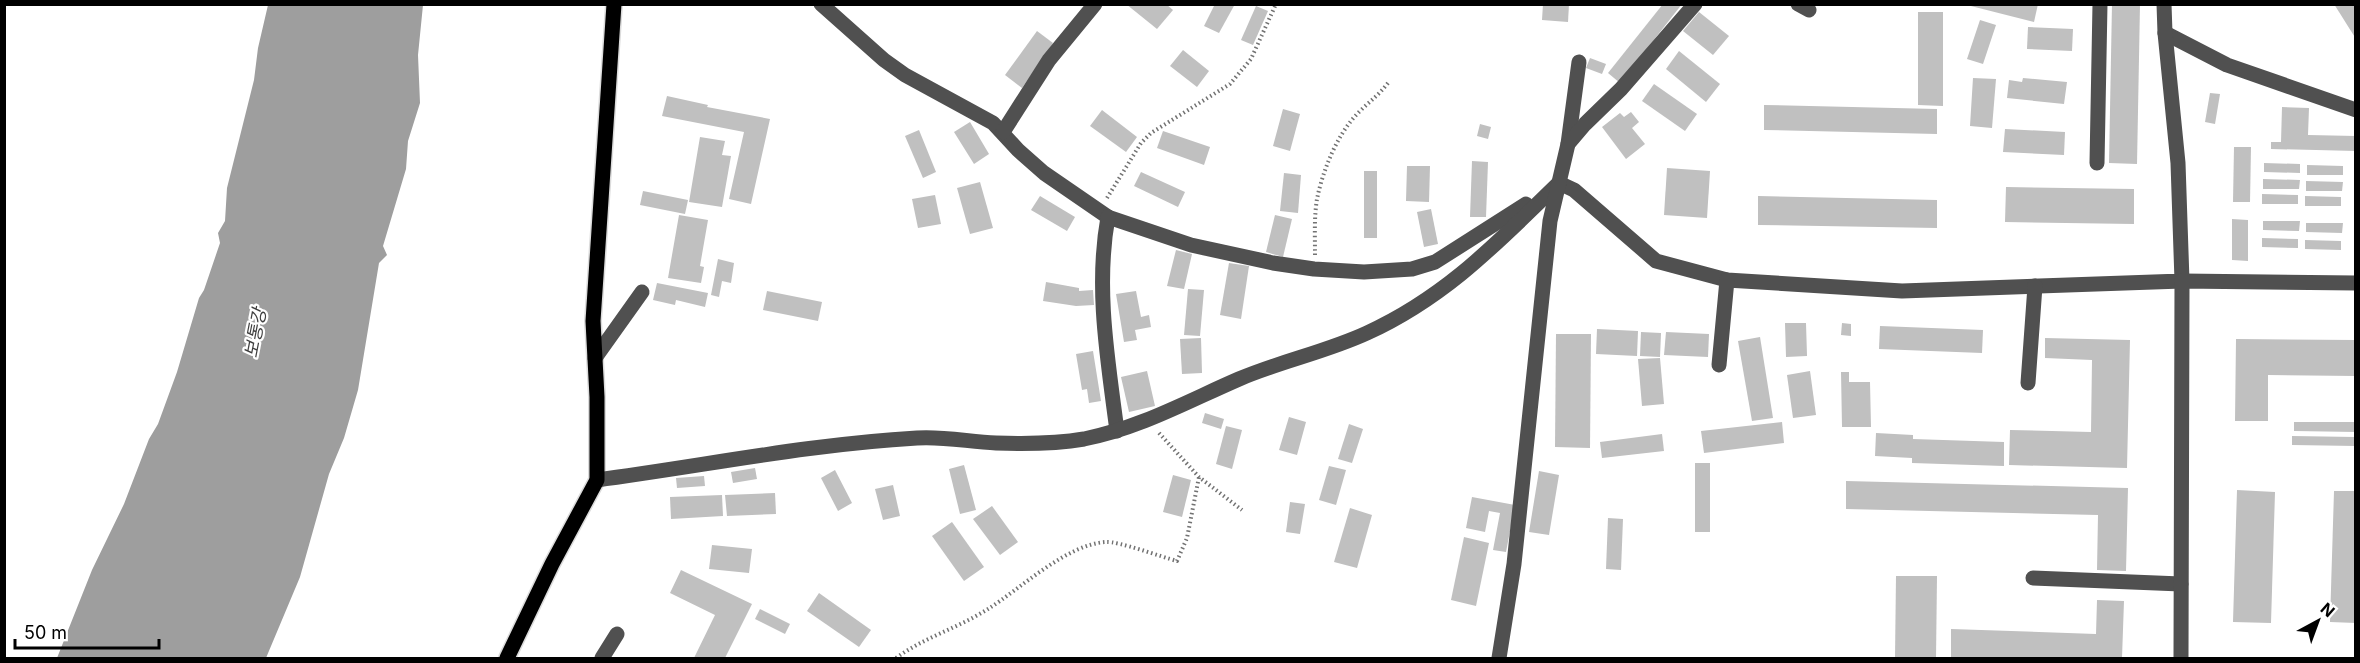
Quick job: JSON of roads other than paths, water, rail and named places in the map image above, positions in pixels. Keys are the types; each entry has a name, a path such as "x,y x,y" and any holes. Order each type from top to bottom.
{"main road":[{"path":"507,658 552,564 597,480 593,321 614,4"}],"street":[{"path":"821,4 884,60 905,75 974,111 1003,132 1018,150 1044,173 1104,214 1191,245 1273,263 1342,272 1412,269 1435,261 1559,183"},
{"path":"1003,132 1049,60 1095,4"},
{"path":"1568,144 1621,89 1695,4"},
{"path":"2097,163 2100,4"},
{"path":"2164,4 2164,33 2178,163 2182,281 2181,658"},
{"path":"2164,33 2227,65 2355,110"},
{"path":"1498,658 1514,564 1550,220 1568,144 1579,62"},
{"path":"1559,183 1574,190 1656,261 1727,280 1902,291 2182,281 2355,283"},
{"path":"597,480 760,455 896,440 921,438 996,443 1060,443 1117,431 1149,421 1242,377 1366,333 1425,302 1449,285 1489,250 1559,183"},
{"path":"1104,214 1104,331 1117,431"},
{"path":"1719,365 1727,280"},
{"path":"2028,383 2035,286"},
{"path":"595,358 642,292"},
{"path":"2033,578 2181,584"},
{"path":"602,658 617,634"}],"water":[{"name":"보통강","path":"268,5 423,5 418,55 420,103 408,141 406,169 383,246 387,255 379,263 358,390 344,438 329,474 300,577 266,658 57,658 92,570 124,504 149,439 158,424 177,372 199,298 204,290 220,243 218,233 225,221 227,188 254,80 258,48"}]}
